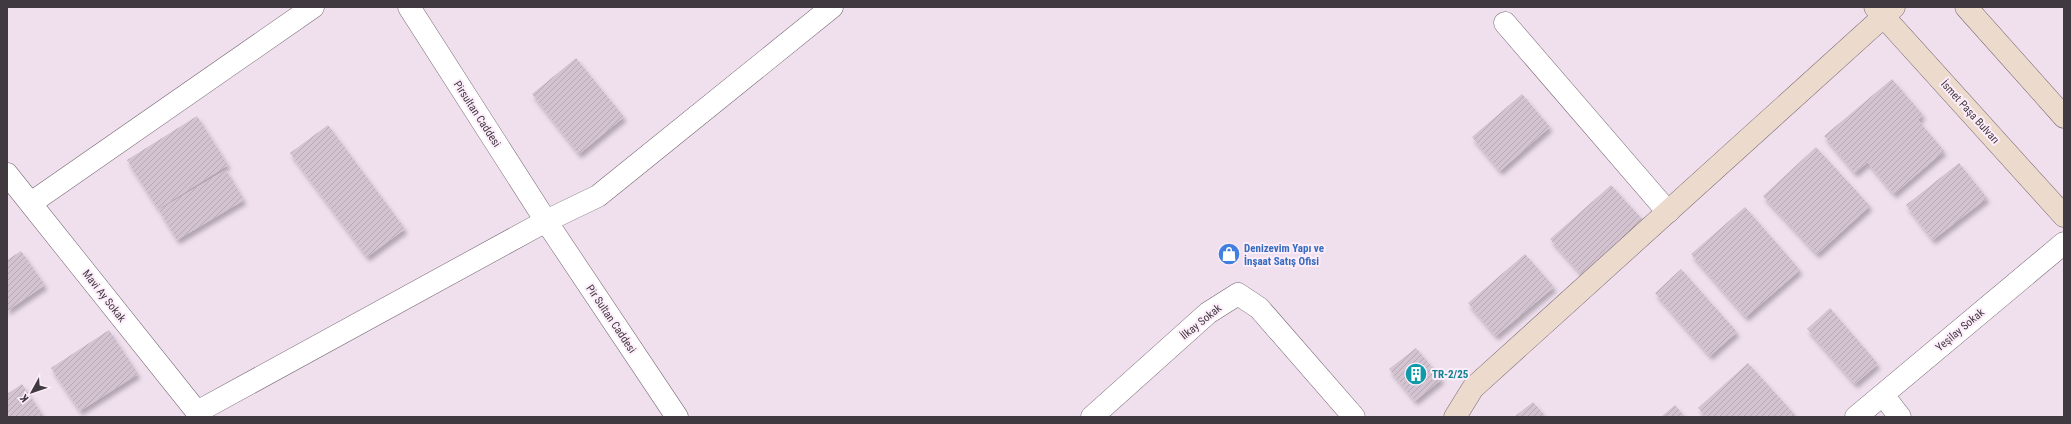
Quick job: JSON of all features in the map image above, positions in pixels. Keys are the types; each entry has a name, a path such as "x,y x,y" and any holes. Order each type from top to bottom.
{"street":[{"path":"31,204 313,7"},
{"name":"Pirsultan Caddesi","path":"409,7 546,221"},
{"path":"199,414 546,221 598,196 832,7"},
{"path":"1966,7 2064,116"},
{"path":"1455,417 1473,388 1668,212 1885,10"},
{"name":"İsmet Paşa Bulvarı","path":"1885,10 2064,216"},
{"path":"1505,23 1668,212"},
{"name":"Mavi Ay Sokak","path":"7,174 199,414"},
{"name":"Pir Sultan Caddesi","path":"546,221 677,417"},
{"name":"Yeşilay Sokak","path":"1856,417 2064,243"},
{"name":"İlkay Sokak","path":"1092,417 1208,313 1238,294 1259,308 1354,417"},
{"path":"1883,395 1900,417"}],"building":[{"path":"576,58 624,117 579,154 532,94"},
{"path":"1892,79 1923,115 1918,120 1944,151 1894,194 1868,163 1911,125 1855,173 1824,136"},
{"path":"1522,94 1550,127 1500,171 1472,137"},
{"path":"197,116 228,165 158,209 127,160"},
{"path":"328,125 405,229 367,257 290,153"},
{"path":"1816,147 1870,206 1817,254 1763,196"},
{"path":"1959,163 1987,198 1933,240 1906,205"},
{"path":"226,170 244,200 177,240 159,210"},
{"path":"1611,185 1643,220 1582,275 1550,239"},
{"path":"1745,207 1800,270 1746,317 1691,254"},
{"path":"21,251 45,285 7,311 7,260"},
{"path":"1525,254 1554,287 1496,336 1468,303"},
{"path":"1681,269 1737,332 1710,356 1655,293"},
{"path":"1830,308 1878,364 1855,384 1807,329"},
{"path":"109,330 138,374 80,411 51,368"},
{"name":"TR-2/25","path":"1416,348 1442,379 1415,401 1389,369"},
{"path":"1748,363 1797,417 1706,417 1698,408"},
{"path":"22,384 44,417 7,417 7,394"},
{"path":"1533,402 1546,417 1514,417"},
{"path":"1675,405 1685,417 1661,417"}],"place":[{"name":"Denizevim Yapı ve İnşaat Satış Ofisi","path":"1229,254"},
{"name":"TR-2/25","path":"1416,374"}]}
